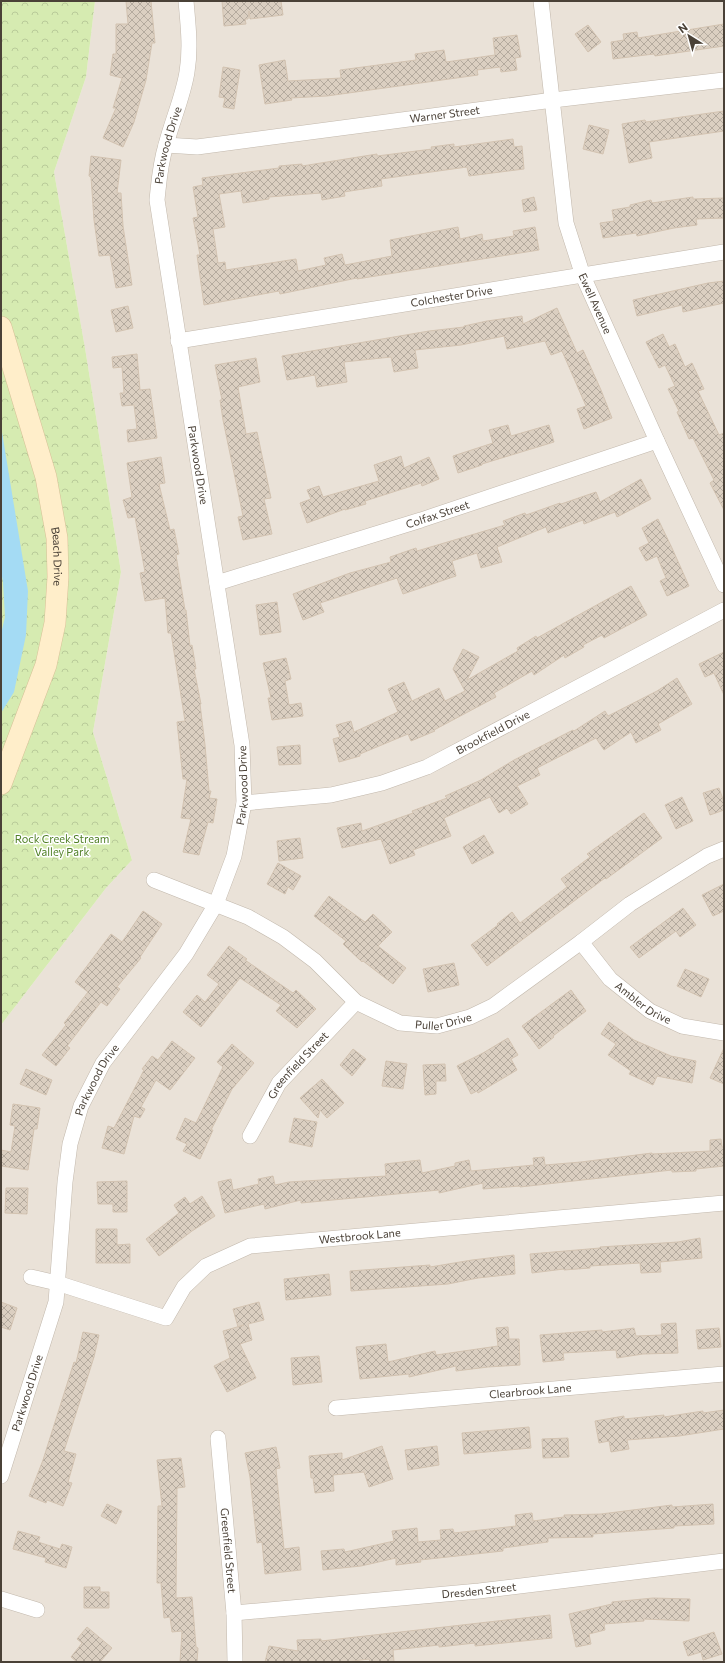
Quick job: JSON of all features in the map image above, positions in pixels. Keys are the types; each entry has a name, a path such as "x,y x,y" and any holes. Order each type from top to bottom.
{"street":[{"name":"Parkwood Drive","path":"1,1476 56,1302 65,1182 70,1144 81,1106 103,1063 186,954 216,904 234,856 244,803 242,745 157,200 160,169 188,71 190,46 186,1"},
{"name":"Ewell Avenue","path":"541,1 566,223 583,276 724,585"},
{"name":"Warner Street","path":"166,145 197,147 553,100 724,80"},
{"name":"Colchester Drive","path":"178,341 724,252"},
{"name":"Beach Drive","path":"1,327 46,477 57,538 58,577 55,623 46,665 1,784"},
{"name":"Colfax Street","path":"217,583 421,520 657,441"},
{"name":"Brookfield Drive","path":"244,803 331,795 382,783 427,767 724,610"},
{"name":"Puller Drive","path":"154,880 248,917 283,937 315,961 356,1002 400,1023 437,1026 470,1017 492,1006 581,942 636,900 706,856 724,849"},
{"name":"Ambler Drive","path":"581,942 610,979 650,1011 682,1026 724,1033"},
{"name":"Greenfield Street","path":"250,1136 279,1083 356,1002"},
{"name":"Westbrook Lane","path":"31,1277 57,1283 166,1318 184,1287 206,1266 250,1246 724,1203"},
{"name":"Clearbrook Lane","path":"336,1408 724,1374"},
{"name":"Greenfield Street","path":"218,1438 234,1613 235,1662"},
{"name":"Dresden Street","path":"234,1613 480,1591 724,1561"},
{"path":"1,1599 37,1610"}],"shaded area":[{"path":"95,1 724,1 724,1662 1,1662 1,1025 106,888 132,860 93,732 121,572 85,348 54,172 86,77"}],"green space":[{"name":"Rock Creek Stream Valley Park","path":"1,1 95,1 86,77 54,172 85,348 121,572 93,732 132,860 106,888 1,1025"}],"water":[{"path":"1,426 28,591 26,635 14,692 1,713 1,634 5,617 1,571"}],"building":[{"path":"126,1 151,1 155,43 152,43 146,80 134,122 123,147 103,138 116,108 113,108 122,78 110,75 113,54 116,54 116,24 128,24"},
{"path":"222,1 281,1 283,15 250,19 249,11 248,19 245,19 246,24 224,26"},
{"path":"724,24 724,46 655,56 654,54 613,59 611,42 624,40 623,34 637,32 638,38"},
{"path":"588,25 601,42 588,52 575,34"},
{"path":"517,35 521,57 515,58 517,70 501,72 500,67 477,70 478,75 327,96 291,98 292,100 265,104 259,65 285,60 288,81 341,78 340,70 416,60 415,54 444,50 446,62 495,55 493,38"},
{"path":"223,67 240,70 234,109 223,107 225,98 219,97"},
{"path":"724,111 724,131 649,142 652,158 629,163 622,124"},
{"path":"589,125 609,130 603,154 583,149"},
{"path":"513,139 514,147 522,146 524,169 469,176 467,167 381,179 382,186 344,192 345,196 322,200 321,193 269,197 269,199 243,203 241,191 219,194 225,227 213,229 218,263 225,262 226,270 296,259 298,271 326,265 324,258 342,254 345,265 392,256 390,240 458,227 460,239 482,234 483,241 514,236 513,231 535,227 539,250 357,278 280,294 279,291 204,305 197,255 200,255 193,218 198,217 193,187 203,185 202,178 279,168 279,166 302,164 302,166 377,154 377,156 432,149 431,147 454,144 454,147"},
{"path":"91,156 121,160 117,193 121,193 123,226 132,285 116,288 110,255 99,256 94,220 91,177 89,176"},
{"path":"534,197 537,210 524,212 522,200"},
{"path":"693,197 693,199 724,198 724,218 696,219 697,225 637,236 636,233 603,238 600,223 614,221 612,210 630,207 630,205 651,200 652,203"},
{"path":"724,281 724,303 683,312 682,305 637,316 633,300 708,283"},
{"path":"128,306 133,328 116,332 111,310"},
{"path":"557,308 577,353 583,350 612,418 584,429 577,409 586,406 562,351 551,355 545,341 507,349 504,336 461,345 415,350 418,368 394,372 391,357 344,362 347,382 317,387 315,375 287,380 282,356 429,331 464,327 487,321 522,316 523,324"},
{"path":"663,334 669,347 675,344 685,367 692,363 704,389 698,391 719,435 724,433 724,510 710,483 714,480 693,438 689,439 677,412 679,411 668,389 675,386 665,365 659,368 646,342"},
{"path":"137,354 140,390 150,389 157,438 128,442 127,430 137,429 134,405 122,406 120,393 124,393 122,367 113,368 112,357"},
{"path":"256,358 260,382 238,387 246,434 257,432 271,498 264,499 272,534 243,540 238,517 243,516 223,420 220,400 222,400 215,365"},
{"path":"508,425 511,436 549,425 554,442 458,473 453,456 493,443 489,430"},
{"path":"401,456 404,468 429,457 439,479 422,486 421,483 365,501 366,504 345,509 307,523 300,503 311,499 307,490 319,486 323,497 379,481 374,465"},
{"path":"161,457 165,483 159,484 170,530 174,529 179,554 176,555 186,610 190,646 192,645 196,669 194,669 201,704 209,791 211,791 209,798 217,799 213,823 208,822 199,855 183,852 191,819 181,818 187,779 183,779 177,722 185,721 171,633 168,633 165,598 145,601 140,573 145,572 135,517 128,518 123,500 132,497 127,463"},
{"path":"641,479 651,499 617,517 615,512 584,524 583,520 548,533 546,527 497,547 502,562 481,568 477,553 452,561 456,576 403,594 397,578 320,603 324,612 303,620 293,594 350,573 391,562 390,557 416,548 417,551 505,525 503,521 525,513 526,515 596,492 600,502"},
{"path":"658,519 689,586 667,596 660,581 666,578 657,556 646,561 639,548 649,543 642,528"},
{"path":"631,586 647,615 604,638 602,635 583,645 584,647 565,658 564,655 534,675 532,671 494,693 496,697 434,730 435,731 411,741 408,734 360,754 360,756 339,762 333,739 340,737 336,725 351,721 354,732 398,712 388,689 404,682 412,701 439,688 445,701 465,691 453,669 463,649 479,657 467,680 518,651 517,648 536,636 537,638"},
{"path":"277,602 281,632 260,635 256,605"},
{"path":"724,652 724,695 714,673 705,677 699,664"},
{"path":"286,658 291,679 285,681 289,705 301,703 303,716 272,720 268,698 271,698 263,663"},
{"path":"677,678 692,704 658,724 661,730 636,743 631,732 604,750 596,738 537,768 540,775 517,786 528,804 511,814 507,808 499,813 490,797 444,818 451,836 413,850 415,855 390,864 381,839 342,848 337,828 361,823 362,831 413,813 412,811 447,798 445,796 481,780 514,760 573,730 574,731 605,711 608,716 657,691"},
{"path":"300,745 301,764 279,765 277,747"},
{"path":"719,788 724,802 724,810 710,815 703,793"},
{"path":"682,797 693,821 676,829 665,805"},
{"path":"644,813 662,838 606,879 605,878 487,966 471,945 498,925 497,924 512,912 520,923 567,887 561,879 590,857 587,854"},
{"path":"484,835 494,853 472,864 463,847"},
{"path":"300,838 303,858 279,861 277,841"},
{"path":"278,863 301,876 293,890 288,887 285,894 267,884"},
{"path":"724,884 724,911 713,916 702,895"},
{"path":"329,896 365,922 373,914 392,932 378,946 406,968 393,984 363,961 362,962 343,944 346,941 314,916"},
{"path":"683,908 696,925 680,937 676,931 639,958 630,947"},
{"path":"143,911 162,924 140,957 141,958 117,987 120,989 107,1006 101,1002 67,1046 70,1048 56,1066 42,1055 66,1025 64,1023 88,992 75,982 111,934 122,942"},
{"path":"229,946 247,959 245,960 293,993 296,990 316,1009 297,1028 276,1011 281,1005 240,978 201,1027 183,1012 197,995 205,1002 219,984 207,975"},
{"path":"454,963 459,985 428,992 423,969"},
{"path":"685,969 709,979 701,997 677,986"},
{"path":"571,990 586,1011 553,1036 554,1037 539,1049 522,1026"},
{"path":"609,1022 634,1040 671,1056 696,1061 692,1083 657,1076 653,1085 629,1074 631,1071 608,1055 616,1044 601,1034"},
{"path":"508,1038 518,1055 511,1059 517,1070 478,1093 477,1091 471,1094 457,1066"},
{"path":"172,1041 195,1058 170,1090 156,1080 141,1107 145,1109 140,1118 134,1116 124,1154 102,1148 108,1126 114,1128 144,1070 142,1069 152,1056 158,1060"},
{"path":"232,1044 254,1063 232,1089 211,1130 213,1130 200,1159 183,1151 187,1144 176,1139 185,1118 196,1123 223,1067 217,1062"},
{"path":"724,1048 724,1084 710,1078"},
{"path":"353,1049 366,1059 352,1076 340,1065"},
{"path":"386,1061 407,1064 403,1089 382,1086"},
{"path":"445,1064 446,1081 436,1081 436,1094 425,1095 423,1065"},
{"path":"26,1069 52,1080 46,1095 20,1084"},
{"path":"322,1079 344,1103 327,1118 320,1110 318,1118 300,1098"},
{"path":"13,1104 40,1108 37,1129 34,1129 28,1170 1,1166 1,1150 11,1152 15,1126 10,1125"},
{"path":"294,1118 317,1122 312,1147 289,1142"},
{"path":"721,1139 722,1147 724,1147 724,1166 696,1169 696,1171 672,1172 672,1170 520,1187 483,1189 483,1183 439,1193 439,1190 301,1203 301,1200 265,1209 264,1204 225,1213 218,1182 231,1179 233,1190 259,1184 258,1179 273,1176 275,1185 289,1182 386,1176 385,1164 420,1160 422,1173 455,1166 455,1163 469,1160 471,1171 534,1165 533,1158 544,1157 545,1165 652,1153 710,1151 710,1140"},
{"path":"127,1181 127,1212 113,1212 113,1204 98,1204 97,1182"},
{"path":"6,1188 28,1188 27,1214 5,1213"},
{"path":"202,1196 215,1216 159,1256 146,1239 179,1213 174,1205 185,1197 190,1204"},
{"path":"96,1229 117,1229 117,1245 130,1244 130,1263 96,1263"},
{"path":"700,1238 702,1258 660,1262 661,1272 641,1273 640,1263 590,1266 590,1268 564,1269 532,1273 530,1254 600,1247 678,1242"},
{"path":"514,1255 515,1274 478,1278 448,1284 351,1291 350,1271 430,1265 430,1267"},
{"path":"329,1274 331,1295 286,1300 284,1279"},
{"path":"1,1302 17,1308 10,1330 1,1327"},
{"path":"259,1302 264,1320 248,1324 252,1340 240,1344 256,1378 227,1392 214,1366 230,1358 223,1331 238,1327 233,1309"},
{"path":"676,1323 678,1353 643,1354 617,1358 616,1350 563,1353 564,1360 543,1362 540,1335 602,1330 602,1332 634,1328 636,1336 662,1335 661,1324"},
{"path":"508,1327 509,1339 519,1339 520,1365 456,1371 456,1366 409,1377 409,1374 360,1379 356,1347 386,1344 388,1362 435,1351 436,1355 498,1346 496,1328"},
{"path":"719,1328 721,1347 698,1349 696,1330"},
{"path":"83,1332 99,1335 94,1357 64,1451 76,1454 68,1482 72,1483 63,1506 47,1500 46,1503 29,1496 43,1460 74,1362 76,1363"},
{"path":"319,1356 322,1382 293,1385 291,1358"},
{"path":"724,1410 724,1429 679,1436 627,1440 629,1449 611,1452 609,1441 599,1443 595,1421 624,1416 624,1419 664,1415 664,1417 703,1411 703,1413"},
{"path":"529,1427 531,1448 464,1454 462,1433"},
{"path":"568,1438 569,1457 543,1458 542,1439"},
{"path":"382,1446 393,1479 369,1487 364,1472 333,1475 334,1491 315,1493 313,1478 311,1478 309,1456 342,1453 342,1460"},
{"path":"437,1446 439,1465 408,1470 405,1450"},
{"path":"276,1447 280,1468 276,1469 284,1549 299,1547 301,1570 265,1574 262,1542 257,1543 250,1477 245,1453"},
{"path":"181,1458 185,1487 177,1488 176,1598 192,1597 196,1647 198,1648 197,1662 180,1662 182,1631 172,1632 170,1617 164,1618 161,1583 157,1583 158,1506 162,1506 157,1460"},
{"path":"107,1504 122,1511 116,1524 101,1516"},
{"path":"713,1504 714,1524 674,1526 674,1528 593,1534 593,1537 548,1538 548,1542 503,1548 503,1551 420,1560 421,1562 396,1565 396,1558 361,1566 323,1570 321,1551 344,1549 345,1552 394,1541 392,1531 417,1528 418,1542 441,1540 440,1530 453,1529 454,1533 516,1526 515,1515 532,1513 533,1521 564,1517 564,1515 601,1514 672,1505 672,1507"},
{"path":"18,1531 40,1537 38,1542 60,1549 62,1544 72,1547 66,1568 45,1562 46,1558 13,1549"},
{"path":"84,1587 100,1587 100,1592 109,1592 109,1608 84,1608"},
{"path":"653,1598 690,1599 689,1621 644,1619 644,1621 604,1624 605,1630 589,1634 591,1644 576,1647 569,1614 612,1604 612,1602"},
{"path":"550,1615 552,1638 475,1646 475,1643 393,1650 394,1662 370,1662 369,1659 346,1662 265,1662 269,1646 298,1651 297,1640 321,1639 321,1641"},
{"path":"87,1627 112,1648 100,1662 77,1662 71,1657 82,1643 77,1639"},
{"path":"714,1632 722,1654 703,1660 701,1652 688,1656 683,1642"}]}
